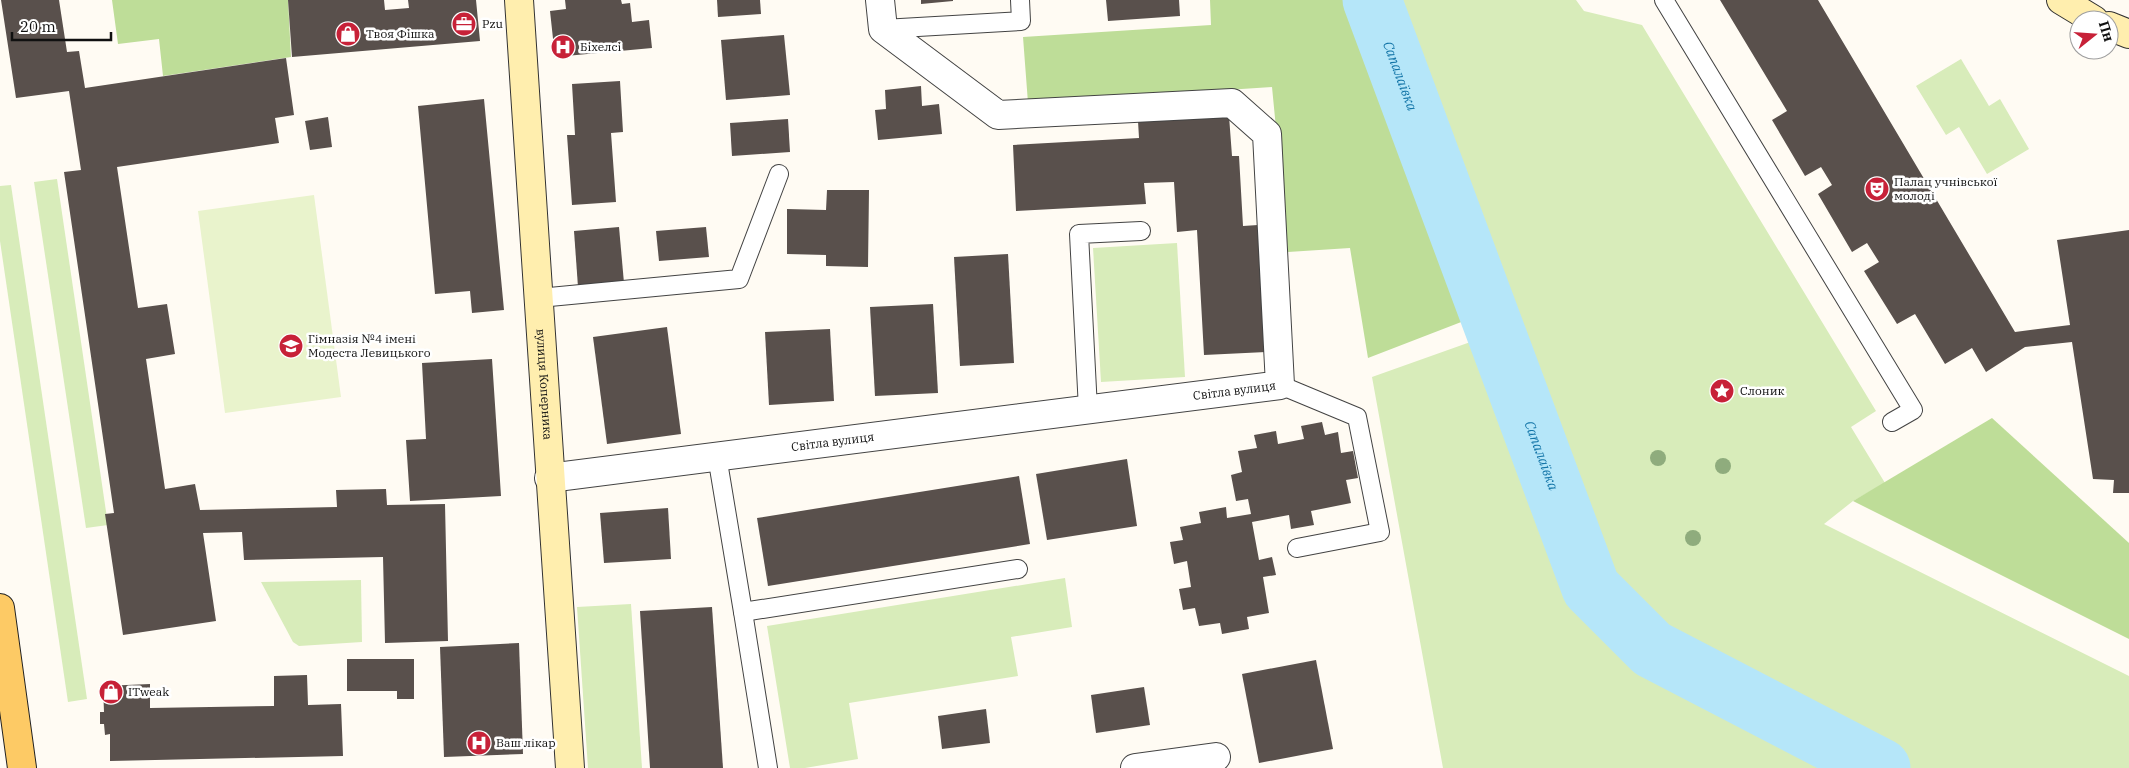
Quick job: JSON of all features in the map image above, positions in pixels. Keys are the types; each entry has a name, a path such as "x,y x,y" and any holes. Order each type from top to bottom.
{"main road":[{"path":"0,608 22,768"}],"street":[{"name":"вулиця Коперника","path":"519,0 549,478 570,768"},
{"path":"880,0 883,30"},
{"path":"2061,0 2078,10"},
{"name":"Світла вулиця","path":"549,478 1280,385 1267,134 1253,121 1232,103 998,115 883,30"},
{"path":"1134,768 1216,757"}],"lane":[{"path":"883,30 1021,21 1020,0"},
{"path":"1664,0 1913,410 1892,422"},
{"path":"539,298 739,279 779,174"},
{"path":"1088,409 1079,234 1141,231"},
{"path":"1280,385 1358,417 1380,532 1298,548"},
{"path":"717,456 768,768"},
{"path":"743,612 1018,569"}],"green space":[{"path":"112,0 288,0 291,57 163,76 159,39 118,44"},
{"path":"1210,0 1345,0 1469,319 1368,358 1350,248 1288,252 1272,87 1028,103 1023,37 1211,25"},
{"path":"1345,0 1576,0 1584,11 1642,25 1876,411 1851,427 1885,483 1853,501 1824,524 2129,676 2129,768 1443,768 1372,377 1476,340"},
{"path":"1961,59 1989,106 2000,99 2029,149 1987,174 1959,127 1946,135 1916,86"},
{"path":"57,179 108,525 86,528 34,182"},
{"path":"11,185 87,699 68,702 0,241 0,186"},
{"path":"314,195 341,397 225,413 198,211"},
{"path":"1177,243 1185,377 1101,382 1093,248"},
{"path":"1992,418 2129,543 2129,639 1853,501"},
{"path":"1065,578 1072,627 1011,637 1018,676 849,703 858,759 805,768 790,768 767,626"},
{"path":"361,580 362,642 299,646 293,642 261,582"},
{"path":"631,604 642,768 588,768 577,607"}],"building":[{"path":"1,0 59,0 67,52 79,51 85,88 286,58 294,115 275,118 279,143 117,167 138,308 167,304 175,354 146,359 165,489 195,484 200,510 337,507 336,490 386,489 387,505 445,504 448,641 385,643 383,557 244,560 242,532 203,533 216,621 123,635 105,514 114,513 64,172 81,170 69,91 16,98"},
{"path":"288,0 384,0 385,10 409,8 408,0 476,0 480,41 292,57"},
{"path":"565,0 621,0 622,4 630,3 632,22 649,20 652,48 555,57 550,11 566,9"},
{"path":"717,0 760,0 761,14 718,17"},
{"path":"921,0 953,0 953,1 921,4"},
{"path":"1106,0 1179,0 1180,16 1108,21"},
{"name":"Палац учнівської молоді","path":"1720,0 1818,0 2015,332 2070,325 2057,240 2129,230 2129,493 2113,493 2114,480 2093,479 2072,342 2025,347 1986,372 1972,348 1945,364 1915,314 1897,324 1864,271 1879,262 1867,243 1852,252 1818,194 1832,185 1821,167 1805,176 1772,120 1787,111"},
{"path":"784,35 790,95 726,100 721,40"},
{"path":"620,81 623,132 611,133 616,202 572,205 567,135 575,135 572,84"},
{"path":"921,86 922,106 939,104 942,134 878,140 875,110 886,109 885,90"},
{"path":"484,99 504,310 472,313 470,291 435,294 418,106"},
{"path":"1229,116 1232,156 1239,156 1243,226 1258,225 1266,352 1204,355 1197,230 1177,232 1174,182 1144,183 1146,204 1016,211 1013,145 1139,138 1138,121"},
{"path":"328,117 332,147 310,150 305,121"},
{"path":"788,119 790,152 732,156 730,123"},
{"path":"827,190 869,190 868,267 826,266 826,255 787,254 787,209 826,210"},
{"path":"619,227 624,283 578,287 574,231"},
{"path":"706,227 709,257 659,261 656,231"},
{"path":"1008,254 1014,363 960,366 954,257"},
{"path":"933,304 938,393 875,396 870,307"},
{"path":"667,327 681,434 607,444 593,337"},
{"path":"830,329 834,401 769,405 765,332"},
{"path":"492,359 501,496 410,501 406,440 426,439 422,363"},
{"path":"1322,422 1325,435 1338,432 1341,453 1353,451 1358,478 1346,480 1351,503 1311,511 1314,525 1291,529 1289,515 1252,522 1259,560 1272,557 1276,575 1263,577 1269,613 1247,617 1249,629 1222,634 1220,623 1199,626 1195,608 1183,610 1179,589 1191,587 1187,561 1174,564 1170,542 1183,540 1180,527 1201,523 1199,512 1226,507 1227,518 1251,514 1248,499 1236,501 1231,475 1242,472 1238,451 1257,448 1254,435 1276,431 1278,444 1304,439 1301,426"},
{"path":"1127,459 1137,526 1047,540 1036,474"},
{"path":"1019,476 1030,544 768,586 757,518"},
{"path":"668,508 671,559 604,563 600,513"},
{"path":"712,607 723,768 650,768 640,611"},
{"path":"519,643 523,754 444,757 440,647"},
{"path":"347,659 414,659 414,699 397,699 397,691 347,691"},
{"path":"1316,660 1333,749 1259,763 1242,674"},
{"path":"307,675 308,705 341,704 343,756 110,761 110,734 105,735 104,724 100,724 100,712 104,712 103,686 150,684 150,708 274,706 274,676"},
{"path":"1144,687 1150,725 1096,733 1091,695"},
{"path":"986,709 990,743 942,749 938,716"}],"waterway":[{"name":"Сапалаївка","path":"1372,0 1591,588 1652,649 1881,768"}],"place":[{"name":"Pzu","path":"464,24"},
{"name":"Твоя Фішка","path":"348,34"},
{"name":"Біхелсі","path":"563,47"},
{"name":"Палац учнівської молоді","path":"1877,189"},
{"name":"Гімназія №4 імені Модеста Левицького","path":"291,346"},
{"name":"Слоник","path":"1722,391"},
{"name":"ITweak","path":"111,692"},
{"name":"Ваш лікар","path":"479,743"}]}
